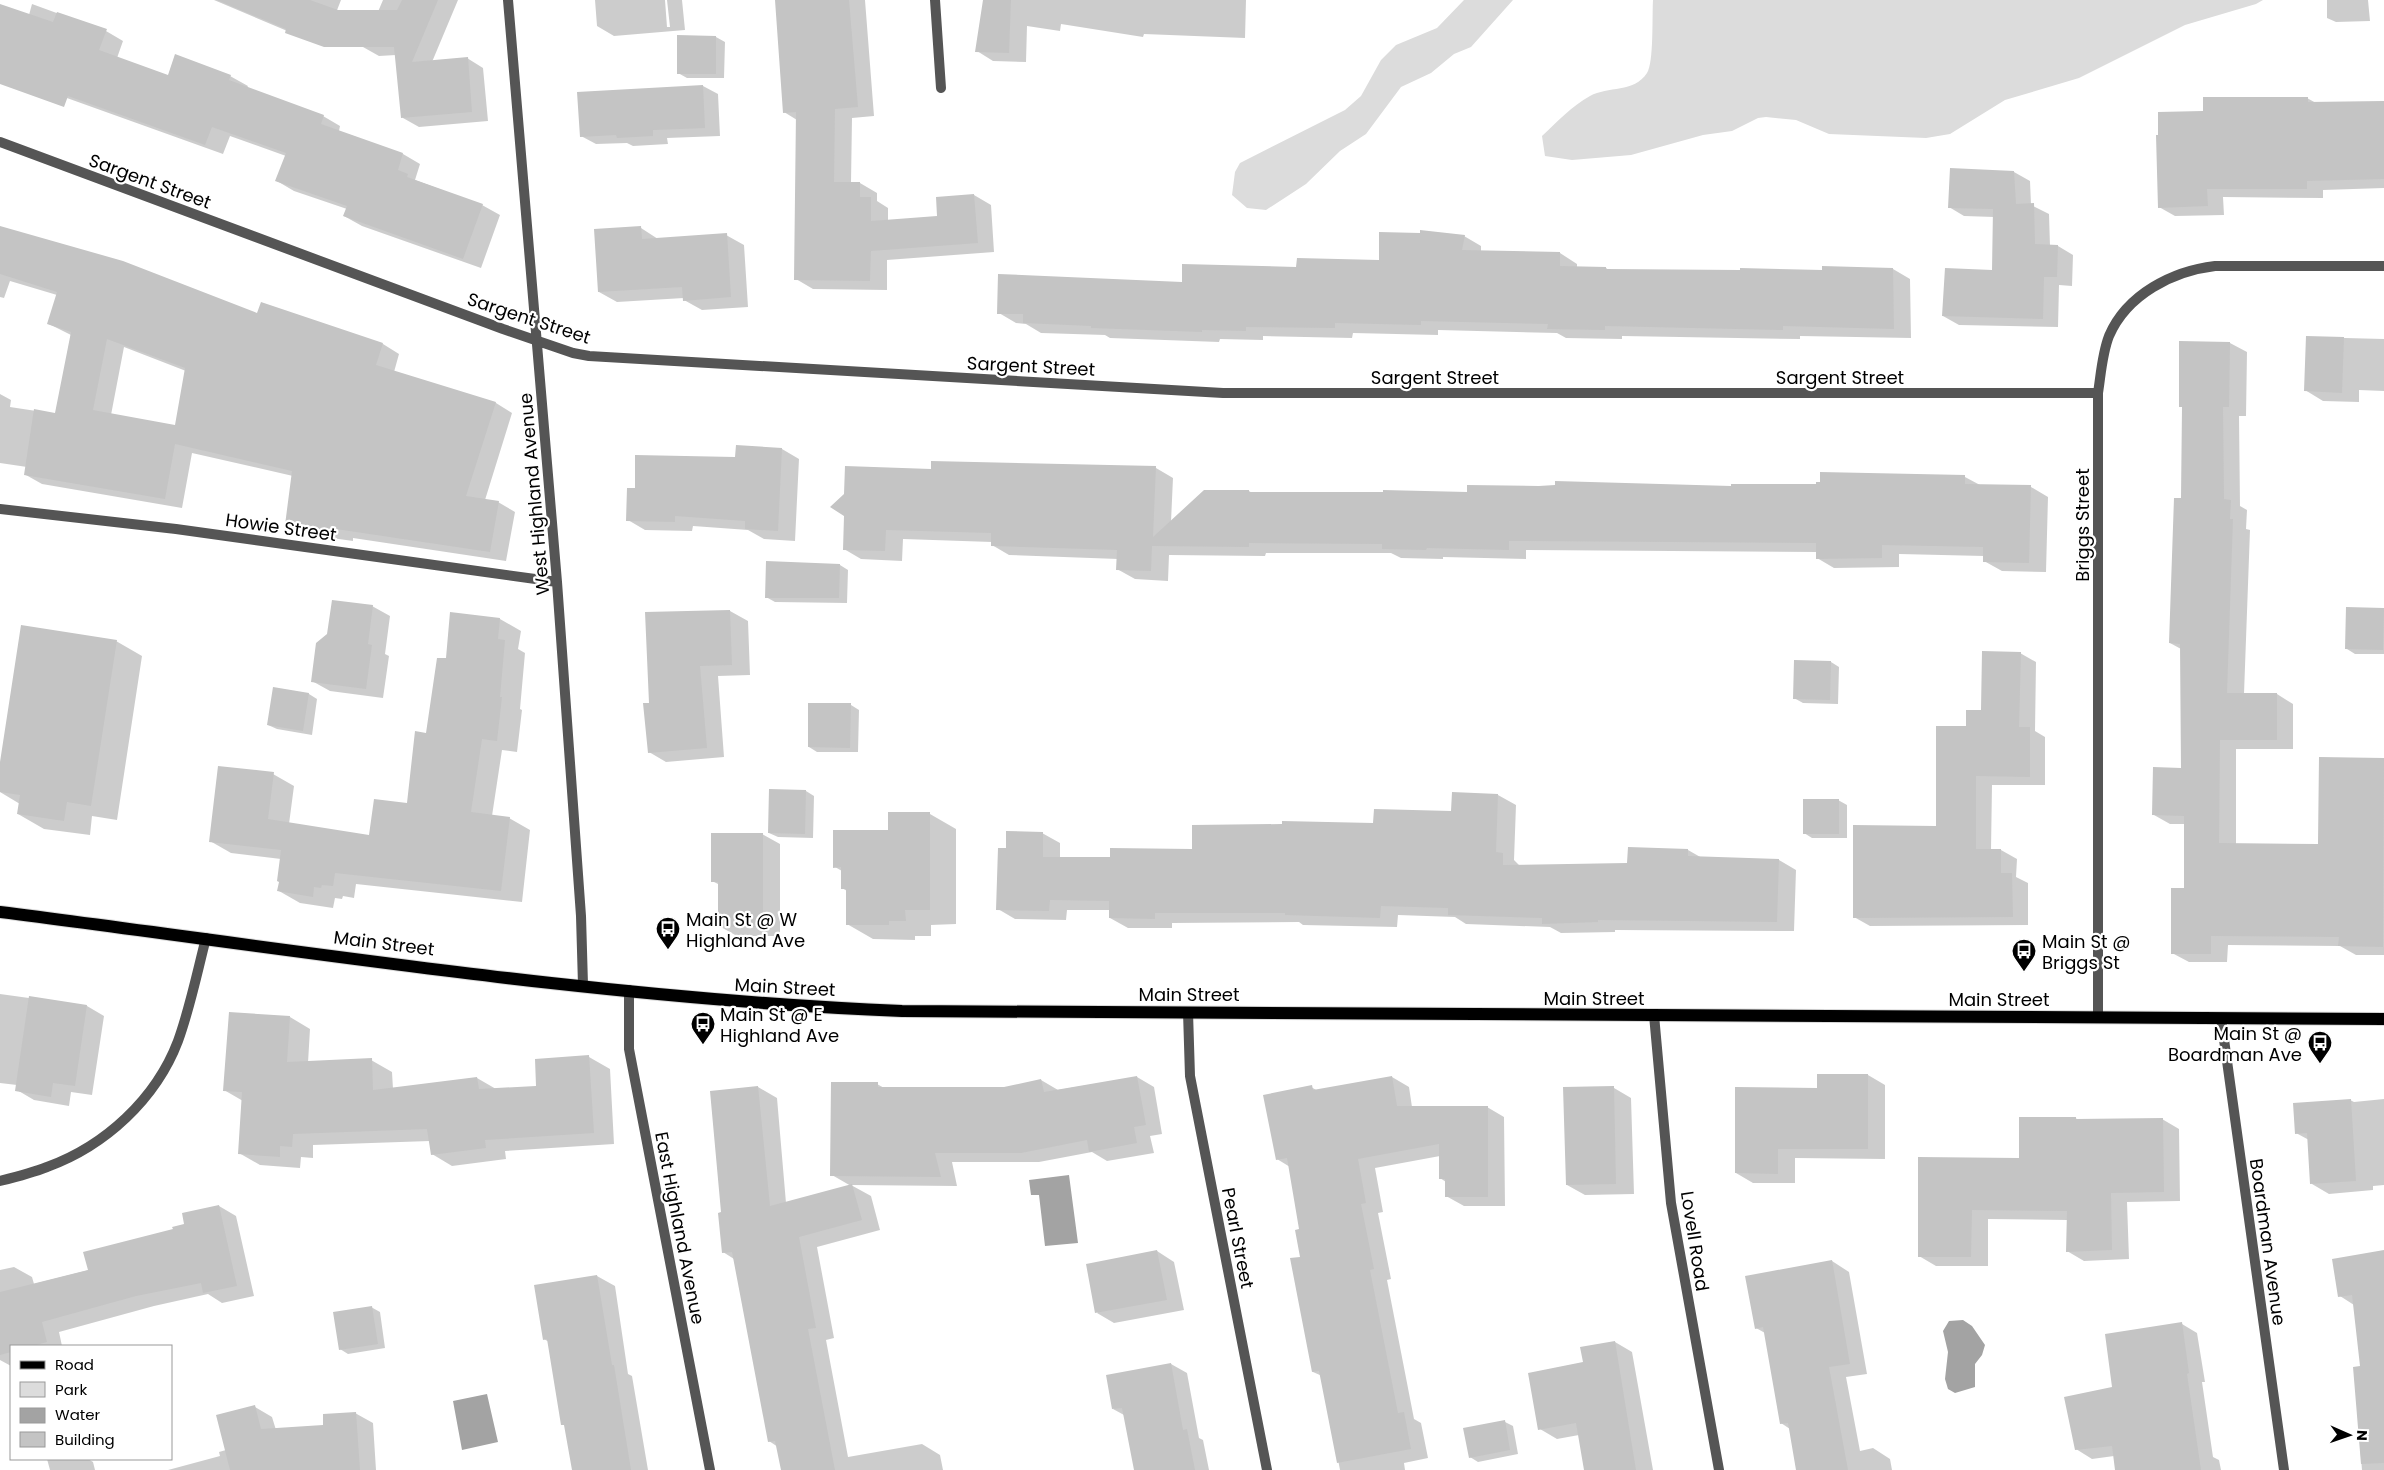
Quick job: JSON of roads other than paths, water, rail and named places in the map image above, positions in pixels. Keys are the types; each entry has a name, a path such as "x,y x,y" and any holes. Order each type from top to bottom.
{"main road":[{"name":"Main Street","path":"0,912 583,985 743,1003 843,1008 912,1011 2384,1019"}],"street":[{"name":"West Highland Avenue","path":"508,0 557,582 581,916 583,985"},
{"path":"935,0 941,88"},
{"name":"Sargent Street","path":"0,142 538,342 573,353 590,356 1206,393 2098,393"},
{"name":"Briggs Street","path":"2098,1016 2098,393 2104,351 2116,324 2143,295 2177,275 2215,266 2384,266"},
{"name":"Howie Street","path":"0,509 176,529 557,582"},
{"path":"0,1181 48,1167 69,1157 106,1135 134,1111 161,1075 177,1043 206,938"},
{"name":"East Highland Avenue","path":"629,990 629,1050 710,1470"},
{"name":"Pearl Street","path":"1188,1012 1190,1076 1267,1470"},
{"name":"Lovell Road","path":"1654,1016 1671,1203 1719,1470"},
{"name":"Boardman Avenue","path":"2220,1018 2284,1470"}],"water":[{"path":"1069,1175 1078,1243 1045,1246 1039,1195 1031,1195 1029,1180"},
{"path":"1963,1320 1972,1326 1985,1345 1982,1355 1975,1364 1975,1387 1955,1393 1948,1389 1945,1379 1948,1352 1943,1331 1949,1321"},
{"path":"487,1394 498,1442 462,1450 453,1401"}],"place":[{"name":"Main St @ W Highland Ave","path":"668,950"},
{"name":"Main St @ Briggs St","path":"2024,972"},
{"name":"Main St @ E Highland Ave","path":"703,1045"},
{"name":"Main St @ Boardman Ave","path":"2320,1064"}]}
